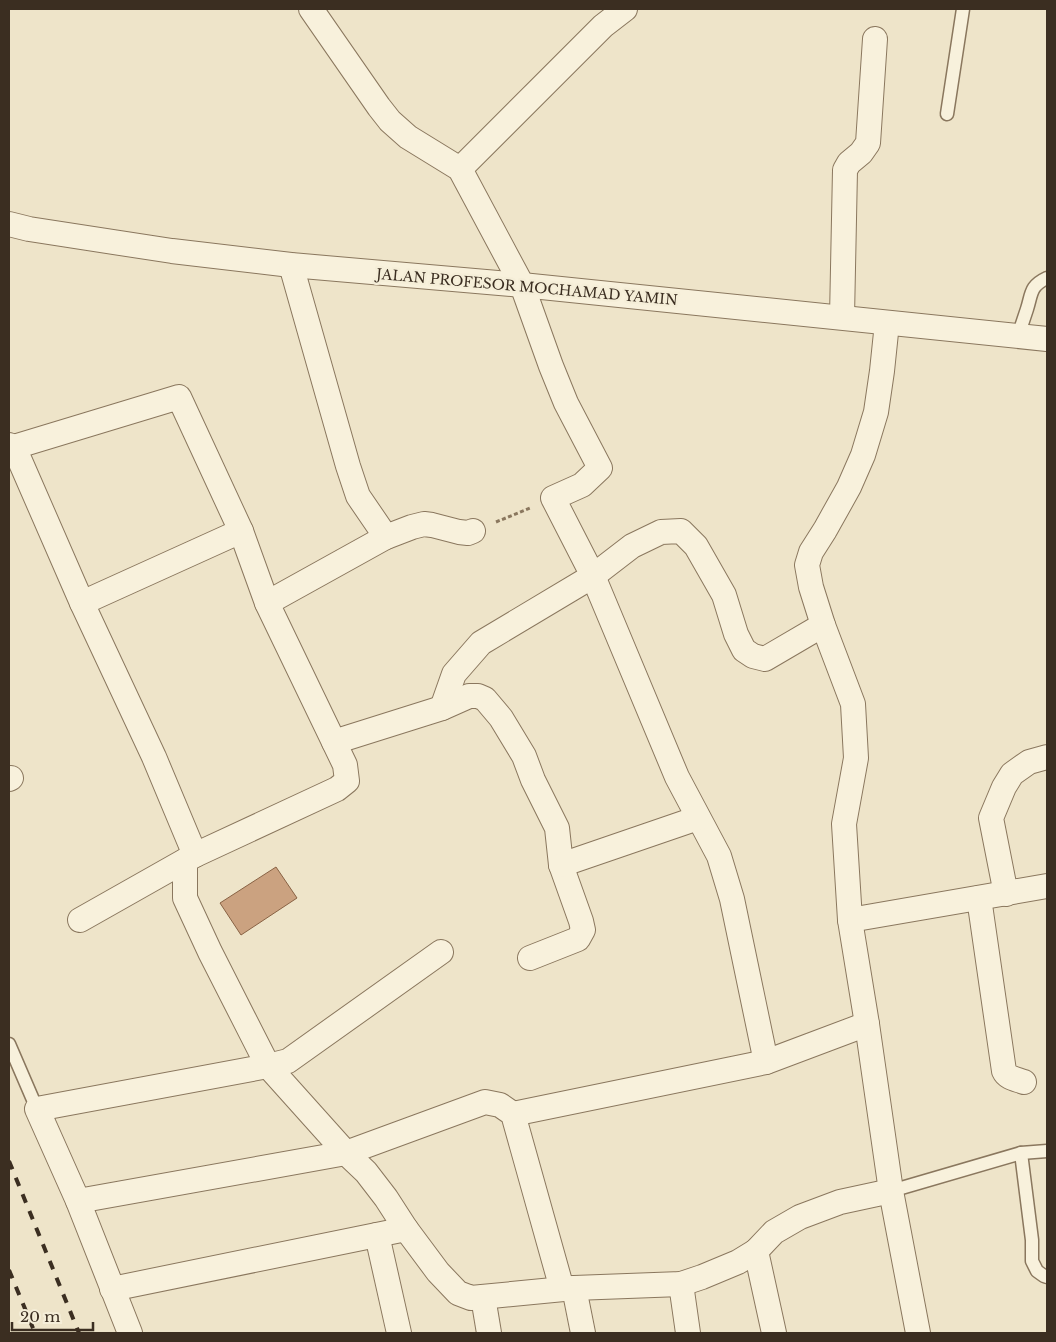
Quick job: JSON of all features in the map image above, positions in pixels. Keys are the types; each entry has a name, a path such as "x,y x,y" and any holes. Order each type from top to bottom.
{"street":[{"path":"311,9 390,120 408,137 460,169 522,285 550,366 600,468 582,485 553,498 593,576 677,776 718,856 732,898 766,1062"},
{"path":"460,169 603,26 625,9"},
{"path":"842,317 844,170 868,143 875,39"},
{"name":"JALAN PROFESOR MOCHAMAD YAMIN","path":"9,224 172,251 291,265 522,285 1047,339"},
{"path":"291,265 358,496 386,537"},
{"path":"887,323 876,412 863,455 849,488 811,552 807,565 811,587 823,625 853,704 856,758 844,824 850,920 891,1191 918,1333"},
{"path":"80,920 190,858 337,789 347,781 345,766 267,603 241,531 179,397 12,446 82,603 154,757 190,858 185,898 210,952 268,1066 371,1178 438,1272 458,1293 471,1298 568,1288 680,1284 702,1278 738,1262 756,1251 774,1232 800,1217 840,1202 891,1191"},
{"path":"267,603 386,537 412,527 432,524 459,532 468,533 473,531"},
{"path":"82,603 241,531"},
{"path":"442,708 454,674 481,643 593,576 632,546 661,532 680,531 696,546 724,595 736,634 744,650 753,656 765,659 823,625"},
{"path":"334,742 442,708 469,696 478,696 485,699 501,718 524,756 533,780 557,828 561,865 581,922 582,930 578,939 530,958"},
{"path":"1006,894 991,818 1004,787 1012,774 1029,762 1047,757"},
{"path":"561,865 698,818"},
{"path":"850,920 1047,886"},
{"path":"979,898 1004,1071 1008,1077 1024,1082"},
{"path":"130,1333 78,1201 37,1109 288,1061 441,952"},
{"path":"513,1114 766,1062 867,1024"},
{"path":"78,1201 346,1153 485,1102 500,1105 513,1114 583,1333"},
{"path":"112,1289 406,1229"},
{"path":"377,1236 399,1333"},
{"path":"756,1251 774,1333"},
{"path":"680,1284 688,1333"},
{"path":"483,1297 489,1333"}],"lane":[{"path":"947,114 963,9"},
{"path":"1018,336 1027,309 1030,292 1035,285 1047,278"},
{"path":"9,1044 37,1109"},
{"path":"891,1191 1020,1153 1047,1151"},
{"path":"1020,1153 1032,1240 1032,1261 1037,1272 1047,1276"}],"path":[{"path":"473,531 553,498"}],"building":[{"path":"276,867 297,898 241,935 220,903"}],"railway":[{"path":"9,1161 79,1333"},
{"path":"9,1270 35,1333"}]}
